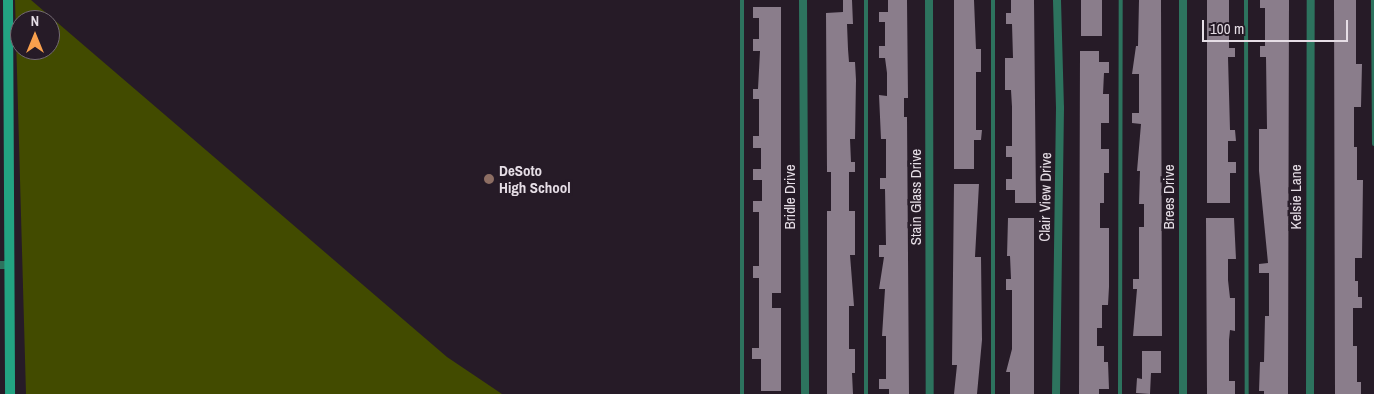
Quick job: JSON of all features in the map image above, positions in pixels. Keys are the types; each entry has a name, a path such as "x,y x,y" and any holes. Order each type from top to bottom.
{"main road":[{"path":"8,0 5,281 10,394"}],"street":[{"name":"Bridle Drive","path":"803,0 805,394"},
{"name":"Stain Glass Drive","path":"929,0 930,394"},
{"name":"Clair View Drive","path":"1056,394 1060,108 1057,0"},
{"name":"Brees Drive","path":"1183,0 1183,394"},
{"name":"Kelsie Lane","path":"1310,394 1311,0"}],"lane":[{"path":"742,0 742,394"},
{"path":"866,0 866,394"},
{"path":"993,0 993,394"},
{"path":"1120,394 1121,0"},
{"path":"1246,0 1247,394"},
{"path":"1373,0 1374,144"}],"green space":[{"path":"15,0 31,0 43,10 15,10"},
{"path":"60,25 447,357 502,394 26,394 17,60 60,60"}],"building":[{"path":"843,0 852,0 853,24 847,24 848,49 849,62 855,62 856,80 855,139 850,139 851,162 855,162 855,172 849,172 849,211 855,211 855,255 850,255 854,306 849,306 849,349 855,349 855,373 852,373 853,394 827,394 827,211 831,211 831,172 827,172 826,13 843,12"},
{"path":"888,0 907,0 908,98 904,98 904,117 907,117 909,394 889,394 889,389 879,389 879,379 886,379 886,336 882,336 885,289 879,289 884,257 879,257 879,245 886,245 885,189 880,189 880,178 886,178 886,139 881,139 879,95 887,96 887,73 885,58 879,58 879,46 885,46 885,22 879,22 879,12 888,12"},
{"path":"954,0 974,0 976,49 981,49 981,72 976,72 976,130 982,130 981,140 974,140 974,169 954,169"},
{"path":"1011,0 1034,0 1036,203 1015,203 1015,190 1006,190 1006,179 1012,179 1012,157 1006,157 1006,146 1012,146 1011,90 1005,90 1005,58 1013,58 1012,24 1006,24 1006,13 1011,13"},
{"path":"1081,0 1102,0 1102,36 1081,36"},
{"path":"1139,0 1161,0 1162,336 1133,336 1137,289 1133,289 1133,279 1139,279 1139,227 1144,227 1144,204 1139,204 1140,171 1137,171 1141,124 1132,123 1132,113 1139,113 1139,74 1132,74 1136,46 1138,46"},
{"path":"1207,0 1229,0 1229,48 1235,48 1235,57 1228,57 1230,130 1235,130 1236,141 1228,141 1228,162 1236,162 1236,173 1230,173 1230,203 1207,203"},
{"path":"1260,0 1289,0 1288,394 1264,394 1264,391 1259,391 1260,362 1264,362 1265,316 1269,316 1269,273 1259,273 1259,264 1268,263 1259,171 1259,129 1267,129 1266,57 1260,57 1260,46 1265,46 1265,8 1260,8"},
{"path":"1334,0 1356,0 1356,64 1362,64 1361,107 1354,107 1354,147 1357,147 1357,180 1363,180 1362,258 1355,258 1355,281 1358,281 1358,297 1362,297 1362,308 1353,308 1353,346 1357,346 1357,382 1361,382 1361,394 1335,394"},
{"path":"753,7 781,7 781,293 772,293 772,308 781,308 781,391 761,391 761,359 752,359 752,348 759,348 759,278 753,278 753,266 759,266 759,212 753,212 753,201 762,201 762,180 753,180 753,169 761,169 761,148 753,148 753,136 759,136 759,99 753,99 753,89 758,89 760,51 753,51 753,39 759,39 759,18 753,18"},
{"path":"1080,51 1099,51 1099,62 1109,62 1109,73 1104,73 1103,94 1109,94 1109,123 1101,123 1101,149 1109,149 1109,173 1104,173 1104,203 1100,203 1100,228 1109,228 1109,287 1108,305 1102,305 1102,328 1097,328 1097,346 1104,346 1104,362 1108,362 1109,389 1099,389 1099,394 1079,394"},
{"path":"954,184 979,184 975,257 981,257 982,340 977,394 954,394 957,365 952,365"},
{"path":"1008,218 1034,218 1034,394 1010,394 1010,372 1006,372 1012,349 1012,290 1006,290 1006,279 1011,279 1010,256 1007,256"},
{"path":"1206,218 1234,218 1236,259 1228,259 1228,280 1230,298 1235,298 1235,331 1230,330 1229,340 1229,381 1235,381 1235,394 1207,394"},
{"path":"1142,351 1161,351 1161,373 1151,373 1150,394 1136,393 1137,378 1142,379"}],"place":[{"name":"DeSoto High School","path":"489,179"}]}
